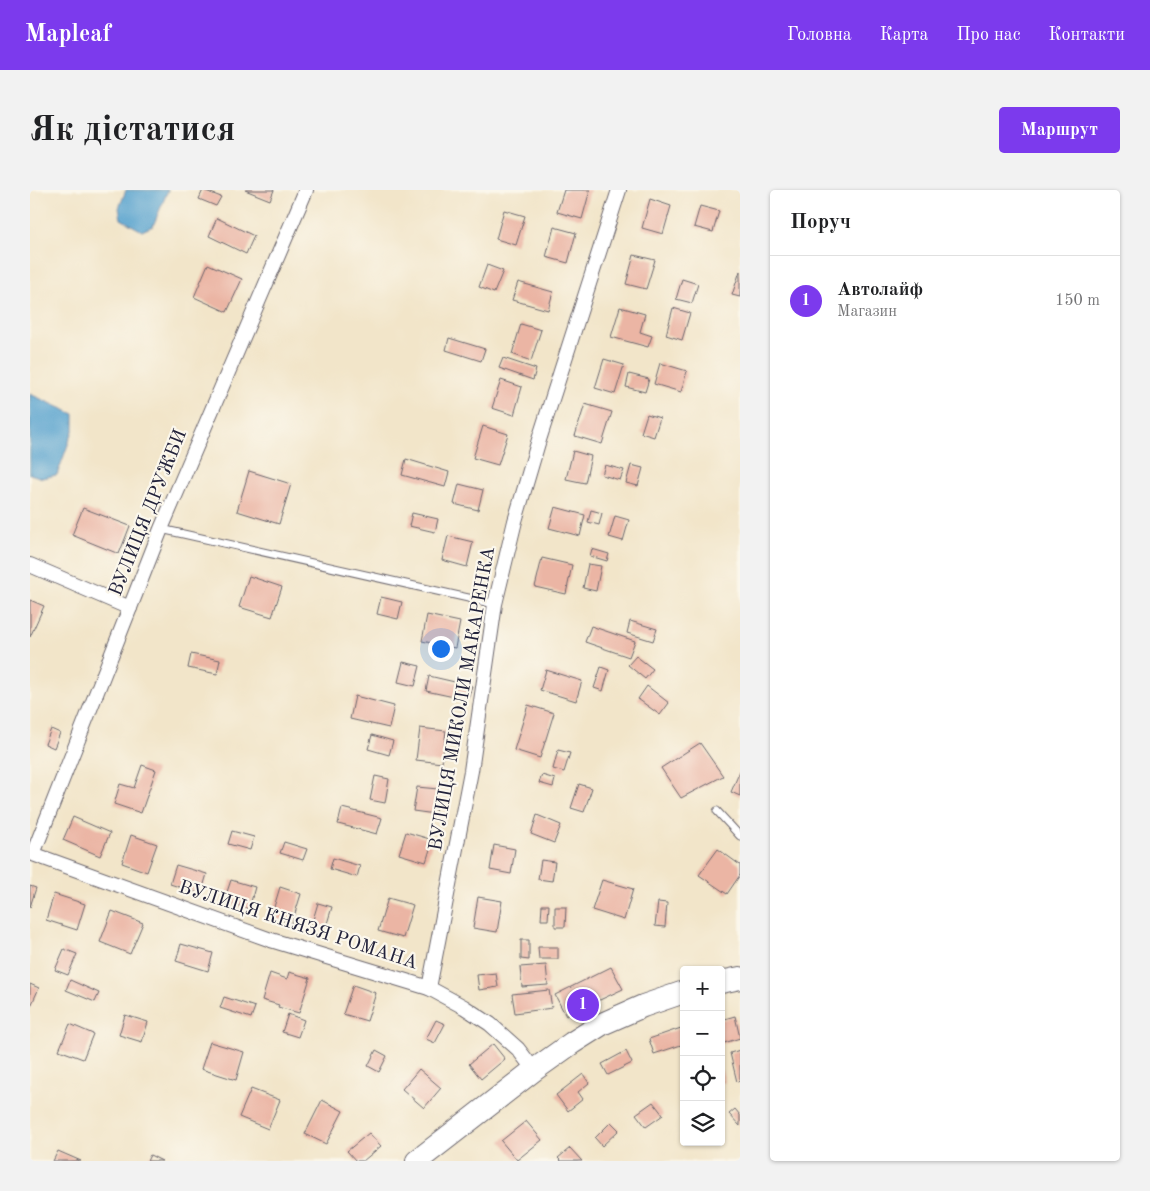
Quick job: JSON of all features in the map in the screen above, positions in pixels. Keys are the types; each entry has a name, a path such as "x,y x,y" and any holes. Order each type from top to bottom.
{"main road":[{"path":"725,981 740,978"},
{"path":"417,1161 534,1070 602,1024 680,993"}],"street":[{"name":"ВУЛИЦЯ ДРУЖБИ","path":"31,853 161,529 306,190"},
{"name":"ВУЛИЦЯ МИКОЛИ МАКАРЕНКА","path":"429,988 471,770 495,604 515,521 538,443 619,190"},
{"path":"30,565 130,608"},
{"name":"ВУЛИЦЯ КНЯЗЯ РОМАНА","path":"31,853 271,940 429,988 490,1024 518,1048 534,1070"}],"lane":[{"path":"161,529 495,604"},
{"path":"717,811 740,836"}],"water":[{"path":"126,190 168,190 153,226 142,231 121,219 119,208"},
{"path":"30,394 74,414 74,428 57,475 42,478 30,474"}],"building":[{"path":"203,190 221,197 216,206 199,199"},
{"path":"245,190 274,190 270,200"},
{"path":"564,190 590,190 582,219 557,212"},
{"path":"650,199 671,206 663,234 642,228"},
{"path":"700,206 719,211 713,232 694,227"},
{"path":"504,210 525,216 516,245 496,239"},
{"path":"217,218 254,236 246,254 209,236"},
{"path":"554,227 576,233 568,263 546,257"},
{"path":"634,255 655,260 646,289 626,284"},
{"path":"208,264 242,279 227,312 194,297"},
{"path":"487,265 503,271 494,293 479,287"},
{"path":"740,271 740,297 732,295"},
{"path":"682,279 698,284 692,303 676,299"},
{"path":"518,282 553,292 548,310 512,300"},
{"path":"620,307 645,314 640,332 652,336 648,347 611,337"},
{"path":"673,308 690,313 682,340 666,335"},
{"path":"521,324 541,330 531,361 512,354"},
{"path":"449,338 485,349 481,361 446,350"},
{"path":"503,358 536,369 533,380 499,368"},
{"path":"604,359 624,365 615,394 595,388"},
{"path":"660,363 687,371 681,392 654,384"},
{"path":"629,374 649,379 645,392 626,387"},
{"path":"501,380 522,387 514,415 492,408"},
{"path":"585,404 612,412 602,444 575,436"},
{"path":"647,414 660,418 654,437 641,433"},
{"path":"483,426 508,434 498,465 473,458"},
{"path":"573,451 591,456 585,483 566,479"},
{"path":"406,459 449,472 445,487 402,475"},
{"path":"605,465 624,470 620,480 602,475"},
{"path":"631,465 643,468 638,486 626,483"},
{"path":"249,471 291,484 279,524 237,511"},
{"path":"459,484 483,490 478,510 454,504"},
{"path":"555,507 585,515 580,536 549,528"},
{"path":"83,508 130,526 119,554 72,535"},
{"path":"591,510 602,513 599,525 588,522"},
{"path":"412,513 438,519 435,532 409,526"},
{"path":"615,516 629,520 623,541 609,537"},
{"path":"448,536 473,542 467,567 442,560"},
{"path":"592,549 609,554 607,561 590,556"},
{"path":"542,558 572,565 566,594 535,587"},
{"path":"588,564 601,566 596,591 583,588"},
{"path":"249,576 282,587 272,617 239,607"},
{"path":"381,597 402,602 398,619 377,614"},
{"path":"30,600 44,606 30,637"},
{"path":"427,615 460,622 455,648 422,641"},
{"path":"630,621 657,629 653,641 627,633"},
{"path":"591,626 635,641 629,657 585,642"},
{"path":"191,654 220,660 217,674 188,668"},
{"path":"636,656 653,669 645,679 628,665"},
{"path":"403,662 420,666 415,686 398,682"},
{"path":"601,667 609,670 603,691 594,688"},
{"path":"546,670 582,681 576,701 540,690"},
{"path":"429,676 472,686 468,700 426,691"},
{"path":"647,686 669,703 660,715 638,699"},
{"path":"355,696 394,706 389,728 350,719"},
{"path":"528,705 554,713 540,758 514,750"},
{"path":"420,728 446,731 442,763 416,760"},
{"path":"51,729 60,733 54,748 45,744"},
{"path":"372,735 393,741 389,755 368,749"},
{"path":"700,743 723,776 681,798 661,768"},
{"path":"558,750 570,753 564,772 553,769"},
{"path":"142,765 156,770 141,813 114,804 120,784 134,788"},
{"path":"740,771 740,796 731,792"},
{"path":"542,775 555,779 553,787 539,783"},
{"path":"375,776 389,779 385,803 370,800"},
{"path":"579,784 592,788 584,812 571,808"},
{"path":"417,787 438,789 435,814 413,811"},
{"path":"342,808 382,818 377,834 338,824"},
{"path":"537,815 561,825 554,843 531,834"},
{"path":"73,817 110,833 100,856 63,840"},
{"path":"232,831 254,837 250,850 228,844"},
{"path":"406,832 433,840 426,862 399,854"},
{"path":"131,835 157,844 147,872 122,863"},
{"path":"284,842 307,849 303,860 280,853"},
{"path":"494,845 515,849 511,874 490,870"},
{"path":"718,849 740,865 740,875 727,894 699,875"},
{"path":"333,858 360,866 357,877 330,869"},
{"path":"541,860 555,862 552,881 538,879"},
{"path":"176,865 207,874 201,894 170,884"},
{"path":"231,880 255,887 249,909 224,901"},
{"path":"602,880 633,889 624,920 592,910"},
{"path":"30,886 36,888 30,907"},
{"path":"280,887 301,894 292,923 271,917"},
{"path":"54,894 85,904 77,930 46,920"},
{"path":"478,897 502,901 497,932 473,928"},
{"path":"388,898 413,905 403,938 378,931"},
{"path":"658,902 667,903 665,927 655,926"},
{"path":"318,903 332,907 326,927 312,923"},
{"path":"542,905 549,905 548,920 541,920"},
{"path":"555,907 566,907 565,927 555,927"},
{"path":"112,911 143,923 130,954 100,942"},
{"path":"521,940 529,940 529,960 521,959"},
{"path":"181,944 213,953 208,971 176,961"},
{"path":"538,947 558,947 558,959 539,959"},
{"path":"64,949 77,954 68,975 55,970"},
{"path":"546,965 548,985 522,987 520,967"},
{"path":"611,967 623,989 566,1016 555,995"},
{"path":"289,972 310,978 299,1013 262,1000 270,973 287,979"},
{"path":"496,973 498,987 479,990 477,975"},
{"path":"70,980 99,993 95,1002 66,990"},
{"path":"30,984 39,988 30,1008"},
{"path":"353,985 376,993 367,1021 343,1014"},
{"path":"549,990 552,1008 515,1013 512,994"},
{"path":"224,997 255,1007 251,1018 220,1008"},
{"path":"288,1014 304,1020 298,1037 282,1032"},
{"path":"125,1015 148,1022 142,1042 119,1035"},
{"path":"735,1016 740,1038 725,1043 725,1019"},
{"path":"436,1020 445,1024 435,1043 426,1039"},
{"path":"70,1024 93,1034 83,1059 59,1050"},
{"path":"680,1028 680,1045 654,1054 649,1039"},
{"path":"210,1042 244,1052 236,1080 201,1069"},
{"path":"493,1044 505,1059 481,1079 469,1064"},
{"path":"376,1050 387,1056 379,1072 368,1066"},
{"path":"740,1050 740,1081 737,1082 730,1053"},
{"path":"626,1051 632,1063 608,1075 602,1064"},
{"path":"419,1069 441,1088 424,1108 402,1089"},
{"path":"583,1074 589,1083 578,1092 583,1099 568,1111 556,1095"},
{"path":"251,1089 280,1100 268,1129 239,1117"},
{"path":"322,1100 343,1111 326,1144 305,1134"},
{"path":"653,1102 663,1115 646,1127 636,1114"},
{"path":"735,1109 740,1115 740,1126 729,1114"},
{"path":"526,1121 542,1140 517,1160 501,1141"},
{"path":"611,1122 619,1130 602,1146 595,1138"},
{"path":"369,1133 381,1146 363,1161 356,1161 347,1151"},
{"path":"570,1148 582,1161 561,1161 558,1158"},
{"path":"58,1151 81,1161 53,1161"},
{"path":"150,1155 162,1161 147,1161"}],"place":[{"name":"Автолайф","path":"583,1005"}]}
